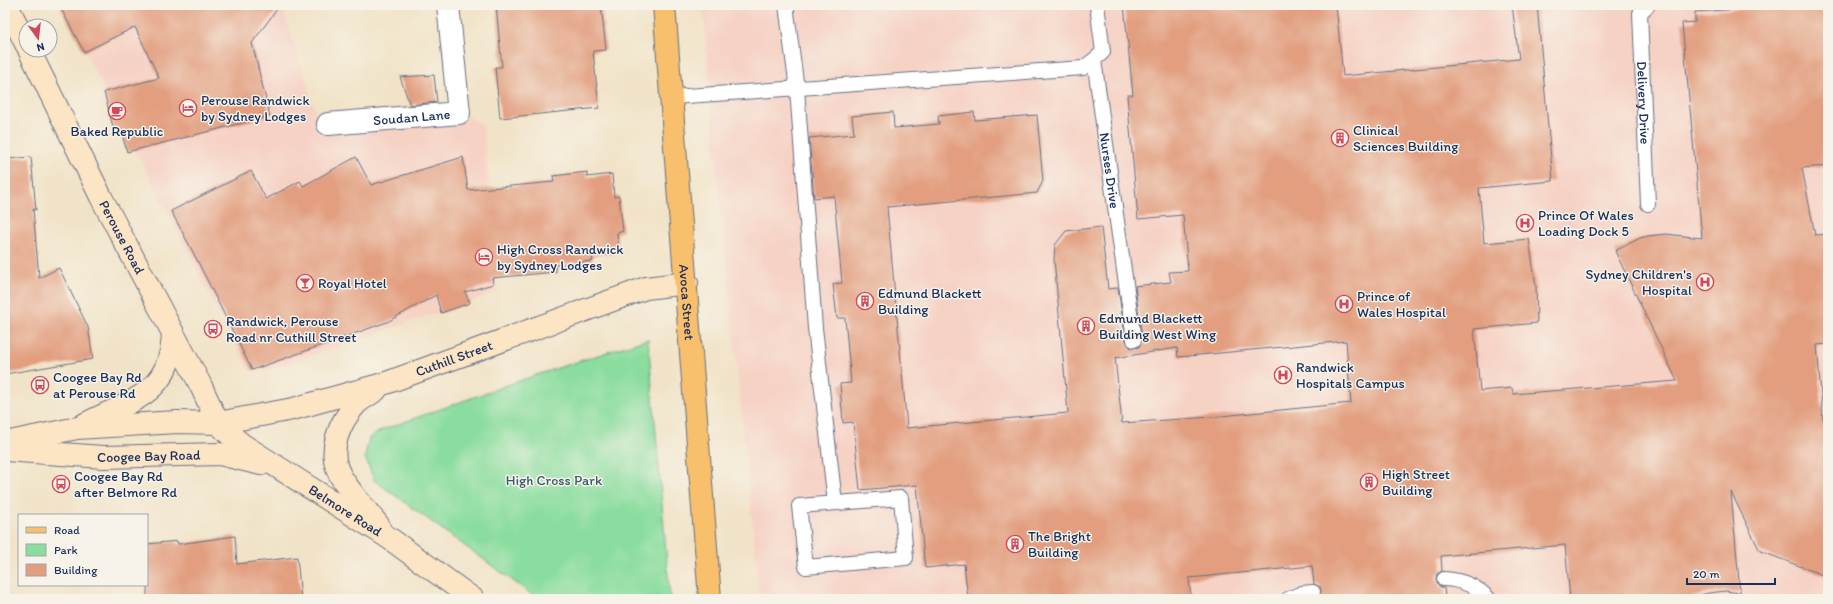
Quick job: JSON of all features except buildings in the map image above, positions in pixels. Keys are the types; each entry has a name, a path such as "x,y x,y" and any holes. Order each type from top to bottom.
{"main road":[{"path":"7,5 18,28"},
{"name":"Avoca Street","path":"664,5 687,284 691,362 710,599"},
{"name":"Perouse Road","path":"33,58 101,197 173,333 218,423"},
{"name":"Cuthill Street","path":"218,423 293,409 386,383 646,288 687,284"},
{"path":"77,428 143,395 154,387 161,379 168,366 173,333"},
{"path":"386,383 356,403 341,425 335,447 335,457 339,474 389,538"},
{"name":"Coogee Bay Road","path":"5,443 77,428 177,422 218,423"},
{"name":"Belmore Road","path":"218,423 243,445 389,538 473,599"},
{"name":"Coogee Bay Road","path":"5,450 103,457 220,454 259,463 289,474"}],"street":[{"name":"Soudan Lane","path":"328,124 460,113 448,5"}],"lane":[{"path":"786,5 797,89 815,328 834,503"},
{"path":"672,97 1083,68 1103,52 1097,5"},
{"name":"Delivery Drive","path":"1648,5 1640,13 1648,204"},
{"name":"Nurses Drive","path":"1094,60 1134,340"},
{"path":"901,498 906,558 806,567 799,506 834,503 901,498"},
{"path":"1444,579 1454,580 1470,585 1480,590 1489,599"},
{"path":"1288,599 1302,593 1313,592"}],"shaded area":[{"path":"61,5 282,5 317,115 443,103 483,125 498,292 269,370 249,371"},
{"name":"Randwick Hospitals Campus","path":"703,5 1828,5 1828,599 760,599 715,151"}],"green space":[{"name":"High Cross Park","path":"648,339 670,599 538,599 374,480 365,457 369,438 382,430 530,377"}],"place":[{"name":"Perouse Randwick by Sydney Lodges","path":"188,108"},
{"name":"Baked Republic","path":"117,111"},
{"name":"Clinical Sciences Building","path":"1340,138"},
{"name":"Prince Of Wales Loading Dock 5","path":"1525,223"},
{"name":"High Cross Randwick by Sydney Lodges","path":"484,257"},
{"name":"Sydney Children's Hospital","path":"1705,282"},
{"name":"Royal Hotel","path":"305,283"},
{"name":"Edmund Blackett Building","path":"865,301"},
{"name":"Prince of Wales Hospital","path":"1344,304"},
{"name":"Edmund Blackett Building West Wing","path":"1086,326"},
{"name":"Randwick, Perouse Road nr Cuthill Street","path":"213,329"},
{"name":"Randwick Hospitals Campus","path":"1283,375"},
{"name":"Coogee Bay Rd at Perouse Rd","path":"40,385"},
{"name":"High Street Building","path":"1369,482"},
{"name":"Coogee Bay Rd after Belmore Rd","path":"61,484"},
{"name":"The Bright Building","path":"1015,544"}]}
